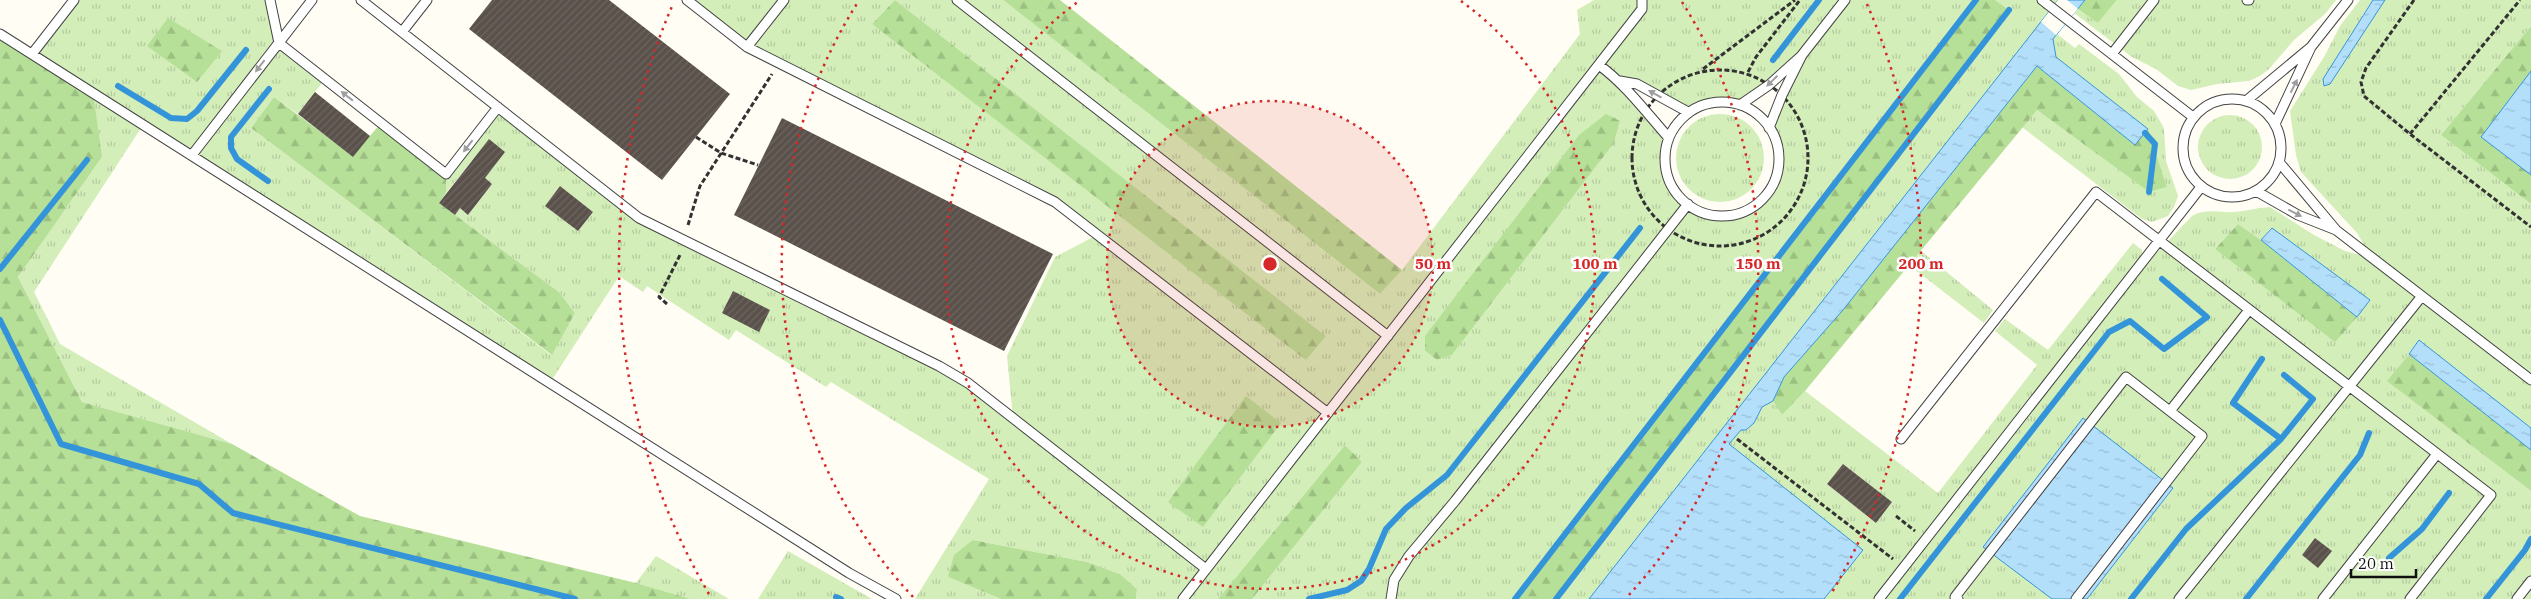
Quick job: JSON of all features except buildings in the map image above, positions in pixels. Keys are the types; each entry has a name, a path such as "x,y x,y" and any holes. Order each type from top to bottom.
{"lane":[{"path":"32,54 74,0"},
{"path":"270,0 279,43 446,174 498,107"},
{"path":"192,155 312,0"},
{"path":"361,0 639,218 968,382 1206,569"},
{"path":"402,32 427,0"},
{"path":"687,0 747,47 1055,202 1328,413"},
{"path":"747,47 784,0"},
{"path":"957,0 1388,336"},
{"path":"1183,599 1642,9 1642,0"},
{"path":"1740,105 1769,85 1802,55 1845,0"},
{"path":"2042,0 2193,117"},
{"path":"2112,54 2154,0"},
{"path":"2246,100 2311,47 2348,0"},
{"path":"1,37 32,54 192,155 841,568 896,599"},
{"path":"2275,124 2311,47"},
{"path":"1769,128 1782,95 1802,55"},
{"path":"1599,65 1620,81 1668,137"},
{"path":"1620,81 1637,84 1688,112"},
{"path":"2226,99 2246,100 2263,110 2275,124 2281,142 2279,162 2270,179 2256,191 2237,197 2218,196 2201,187 2188,172 2182,153 2184,134 2193,117 2208,104 2226,99"},
{"path":"1726,102 1740,105 1763,119 1774,136 1779,156 1777,176 1767,194 1752,208 1733,215 1712,215 1688,204 1677,195 1667,178 1664,157 1668,137 1676,124 1688,112 1706,104 1726,102"},
{"path":"2279,162 2336,230 2531,380"},
{"path":"1879,599 2201,187"},
{"path":"2256,191 2298,215 2336,230"},
{"path":"1901,439 2096,192 2491,495 2410,599"},
{"path":"1391,599 1394,580 1408,556 1455,501 1688,204"},
{"path":"2179,599 2422,296"},
{"path":"2170,411 2249,310"},
{"path":"1958,599 1955,596 2126,377 2202,436 2076,599"},
{"path":"2323,599 2437,454"},
{"path":"2517,599 2531,581"}],"path":[{"path":"1702,70 1748,72 1769,85 1795,108 1804,128 1808,149 1808,169 1803,190 1791,212 1773,230 1753,241 1731,246 1706,246 1688,242 1668,229 1648,211 1639,195 1632,174 1631,155 1634,133 1657,95 1678,80 1702,70 1795,0"},
{"path":"1748,72 1756,58 1800,0"},
{"path":"2414,0 2366,68 2361,82 2364,96 2410,134 2531,227"},
{"path":"2410,134 2520,0"},
{"path":"667,304 659,298 680,257 700,186 780,63"},
{"path":"696,138 721,153 758,165"},
{"path":"1737,439 1904,568"},
{"path":"1896,516 1926,539"}],"green space":[{"path":"74,0 270,0 279,43 325,79 298,114 274,97 251,128 551,355 575,313 559,292 455,215 460,208 469,214 492,184 484,178 473,159 446,193 446,174 498,107 639,218 939,366 1013,417 1007,356 1055,257 1097,235 1055,202 747,47 687,0 895,0 1003,0 1380,294 1402,270 1580,34 1577,10 1594,0 1976,0 1515,599 1252,599 1362,462 1345,445 1218,599 1136,599 1137,589 1120,574 1087,562 973,540 948,577 1001,599 915,599 989,479 831,382 826,387 736,330 729,340 647,286 643,292 619,276 550,383 143,125 34,292 60,344 232,444 82,402 18,277 102,157 32,54","holes":["895,0 1326,336 872,24","1802,56 1769,128 1776,142 1778,158 1778,168 1770,190 1754,206 1734,214 1712,214 1692,207 1676,192 1667,169 1668,137 1620,81 1688,112 1713,104 1740,105","1620,121 1614,143 1452,355 1437,360 1425,351","560,186 593,212 578,231 545,206"]},
{"path":"895,0 1326,336 1306,360 872,24"},
{"path":"1003,0 1060,0 1402,270 1380,294"},
{"path":"1976,0 1995,0 2009,10 1556,599 1515,599"},
{"path":"1995,0 2058,0 1589,599 1556,599 2009,11"},
{"path":"2085,0 2117,0 2098,23 2078,9"},
{"path":"2117,0 2336,0 2325,14 2294,40 2269,69 2260,76 2249,81 2217,84 2191,90 2178,86 2156,69 2132,57 2074,13 2078,9 2098,23"},
{"path":"2360,0 2373,0 2362,16 2330,83 2385,0 2531,0 2531,26 2441,135 2531,204 2531,428 2419,340 2388,381 2531,491 2531,599 2087,599 2173,488 1983,546 2052,599 1824,599 1862,550 1729,444 1741,430 1754,423 1762,407 1773,401 1782,415 1805,391 1938,493 2037,365 1995,331 2005,319 2048,350 2133,243 2142,250 2142,262 2151,259 2192,216 2208,211 2234,212 2270,207 2314,235 2345,251 2372,258 2357,233 2301,172 2296,155 2290,111 2324,57 2340,26","holes":["2238,224 2261,240 2271,228 2370,301 2335,341 2215,249","1843,464 1892,502 1876,523 1827,484","2315,538 2331,551 2318,567 2302,555"]},
{"path":"168,18 222,51 197,82 147,46"},
{"path":"2531,26 2531,71 2481,137 2531,175 2531,204 2441,135"},
{"path":"2057,34 2075,48 2079,44 2119,74 2137,97 2154,111 2164,128 2166,161 2178,196 2168,216 2152,222 2142,219 2022,127 2037,110 2149,192 2167,187 2148,129 2056,57 2053,39"},
{"path":"3,36 93,93 102,157 18,277 82,402 232,444 360,516 636,583 691,599 0,599 0,40"},
{"path":"2037,66 2135,145 2148,129 2167,187 2149,192 2037,110 1805,391 1782,415 1773,401 1784,377 1843,310"},
{"path":"274,97 353,156 381,123 446,174 446,193 439,203 559,292 575,313 552,355 251,128"},
{"path":"1606,114 1620,121 1614,143 1452,355 1437,360 1425,351 1425,336 1579,135"},
{"path":"1720,114 1737,117 1751,127 1761,141 1764,158 1761,175 1751,189 1737,199 1720,202 1703,199 1689,189 1679,175 1676,158 1679,141 1689,127 1703,117"},
{"path":"2224,115 2236,115 2253,124 2260,135 2262,147 2260,159 2253,170 2236,179 2224,179 2212,174 2203,165 2198,153 2198,141 2203,129 2212,120"},
{"path":"2238,224 2261,240 2357,317 2335,342 2215,249"},
{"path":"1921,251 1993,310 1984,323 1909,265"},
{"path":"2409,354 2531,450 2531,491 2387,381"},
{"path":"1246,396 1281,423 1203,527 1168,502"},
{"path":"1345,445 1362,462 1252,599 1218,599"},
{"path":"973,540 1087,562 1120,574 1137,589 1136,599 1001,599 948,577 954,555"},
{"path":"788,551 872,599 841,599 836,597 833,599 758,599"},
{"path":"656,556 729,599 691,599 636,583"}],"water":[{"path":"2058,0 2085,0 2053,39 2056,57 2148,129 2135,145 2037,66 1843,310 1784,377 1773,401 1762,407 1754,423 1746,430 1741,430 1729,444 1863,550 1824,599 1589,599"},
{"path":"2373,0 2385,0 2330,84 2324,86 2323,79"},
{"path":"2531,71 2531,175 2481,137"},
{"path":"2272,228 2370,300 2357,317 2261,240"},
{"path":"2419,340 2531,428 2531,450 2409,354"},
{"path":"2083,418 2173,488 2087,599 2052,599 1983,547"}],"pier":[{"path":"2058,0 2067,0 2078,9 2056,35 2041,22"}],"waterway":[{"path":"1773,60 1819,0"},
{"path":"1515,599 1976,0"},
{"path":"1556,599 2009,10"},
{"path":"118,86 171,118 187,119 197,111 246,50"},
{"path":"268,181 237,159 231,148 231,137 269,89"},
{"path":"2145,133 2155,144 2149,192"},
{"path":"0,269 87,160"},
{"path":"1309,599 1347,590 1361,581 1369,569 1386,529 1406,508 1447,475 1640,228"},
{"path":"1900,599 2109,332 2130,321 2164,349 2207,317 2162,279"},
{"path":"0,320 61,444 199,484 233,513 575,599"},
{"path":"2262,359 2233,403 2281,439"},
{"path":"2131,599 2186,529 2281,439 2313,399 2284,375"},
{"path":"2246,599 2360,455 2369,433"},
{"path":"2389,558 2422,529 2449,493"},
{"path":"2486,599 2525,550 2531,539"},
{"path":"836,597 841,599"}]}
